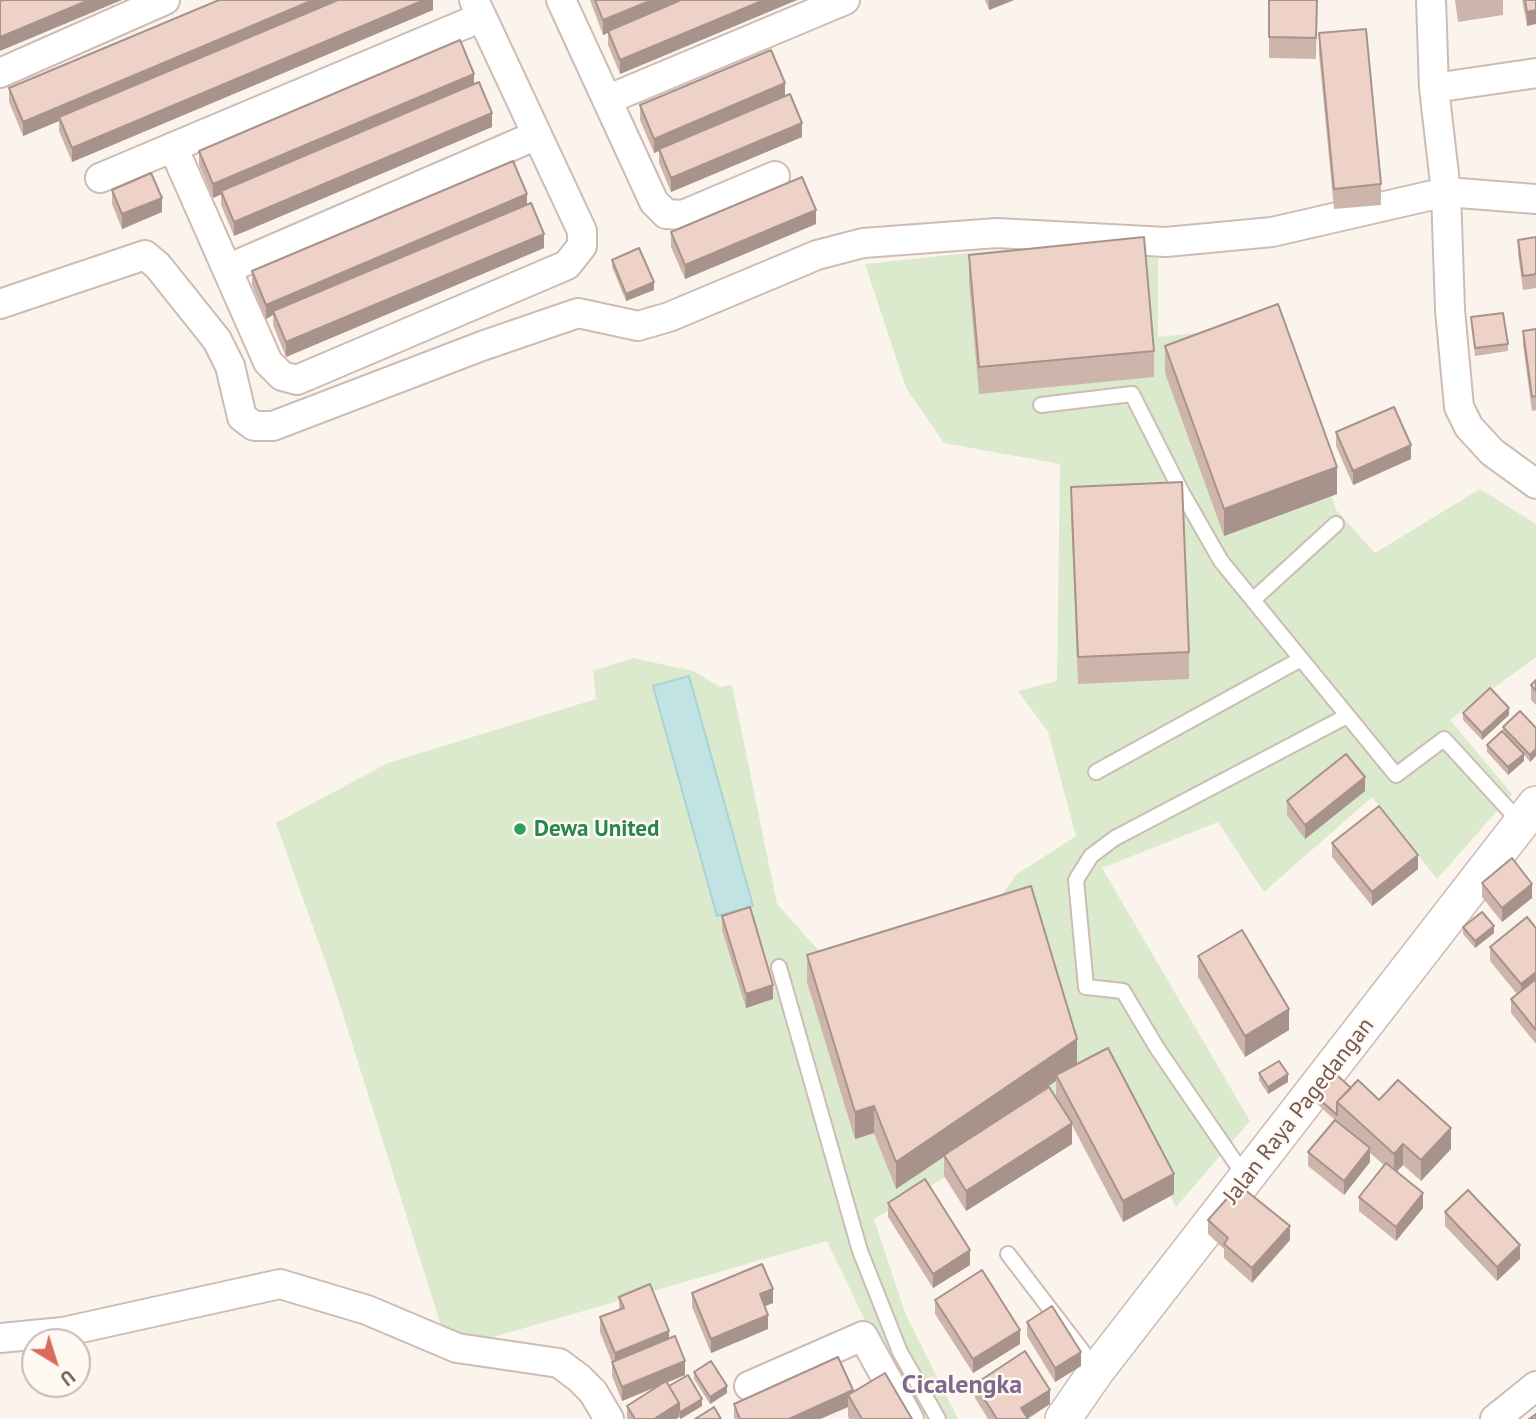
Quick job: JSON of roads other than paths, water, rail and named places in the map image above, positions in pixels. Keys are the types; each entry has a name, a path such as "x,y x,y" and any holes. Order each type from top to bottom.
{"street":[{"path":"0,74 165,0"},
{"path":"561,0 609,99 654,202 666,214 683,215 775,176"},
{"path":"609,99 845,0"},
{"path":"1431,0 1434,88 1446,191 1450,310 1459,407 1469,427 1492,452 1536,484"},
{"path":"100,178 478,8 582,231 582,246 567,265 297,380 282,376 268,362 173,147"},
{"path":"1434,88 1536,73"},
{"path":"227,269 537,135"},
{"path":"0,304 145,255 158,267 217,340 230,366 242,417 254,426 273,426 482,346 578,313 638,326 669,317 817,255 863,243 997,233 1179,241 1272,232 1446,191 1536,199"},
{"name":"Jalan Raya Pagedangan","path":"1063,1419 1097,1370 1528,814"},
{"path":"0,1338 63,1332 281,1284 367,1310 457,1348 559,1363 593,1392 609,1419"},
{"path":"749,1386 863,1336 909,1419"},
{"path":"1495,1419 1536,1386"}],"lane":[{"path":"1041,405 1132,394 1175,491 1221,561 1396,775 1444,739 1528,814"},
{"path":"1252,600 1336,524"},
{"path":"1096,772 1301,659"},
{"path":"1247,1179 1157,1048 1123,991 1086,987 1076,880 1091,856 1115,838 1347,716"},
{"path":"779,967 860,1251 900,1352 938,1419"},
{"path":"1008,1254 1097,1370"}],"water":[{"path":"689,676 753,906 717,916 653,686"}],"place":[{"name":"Dewa United","path":"520,829"}],"district":[{"name":"Cicalengka","path":"962,1386"}]}
